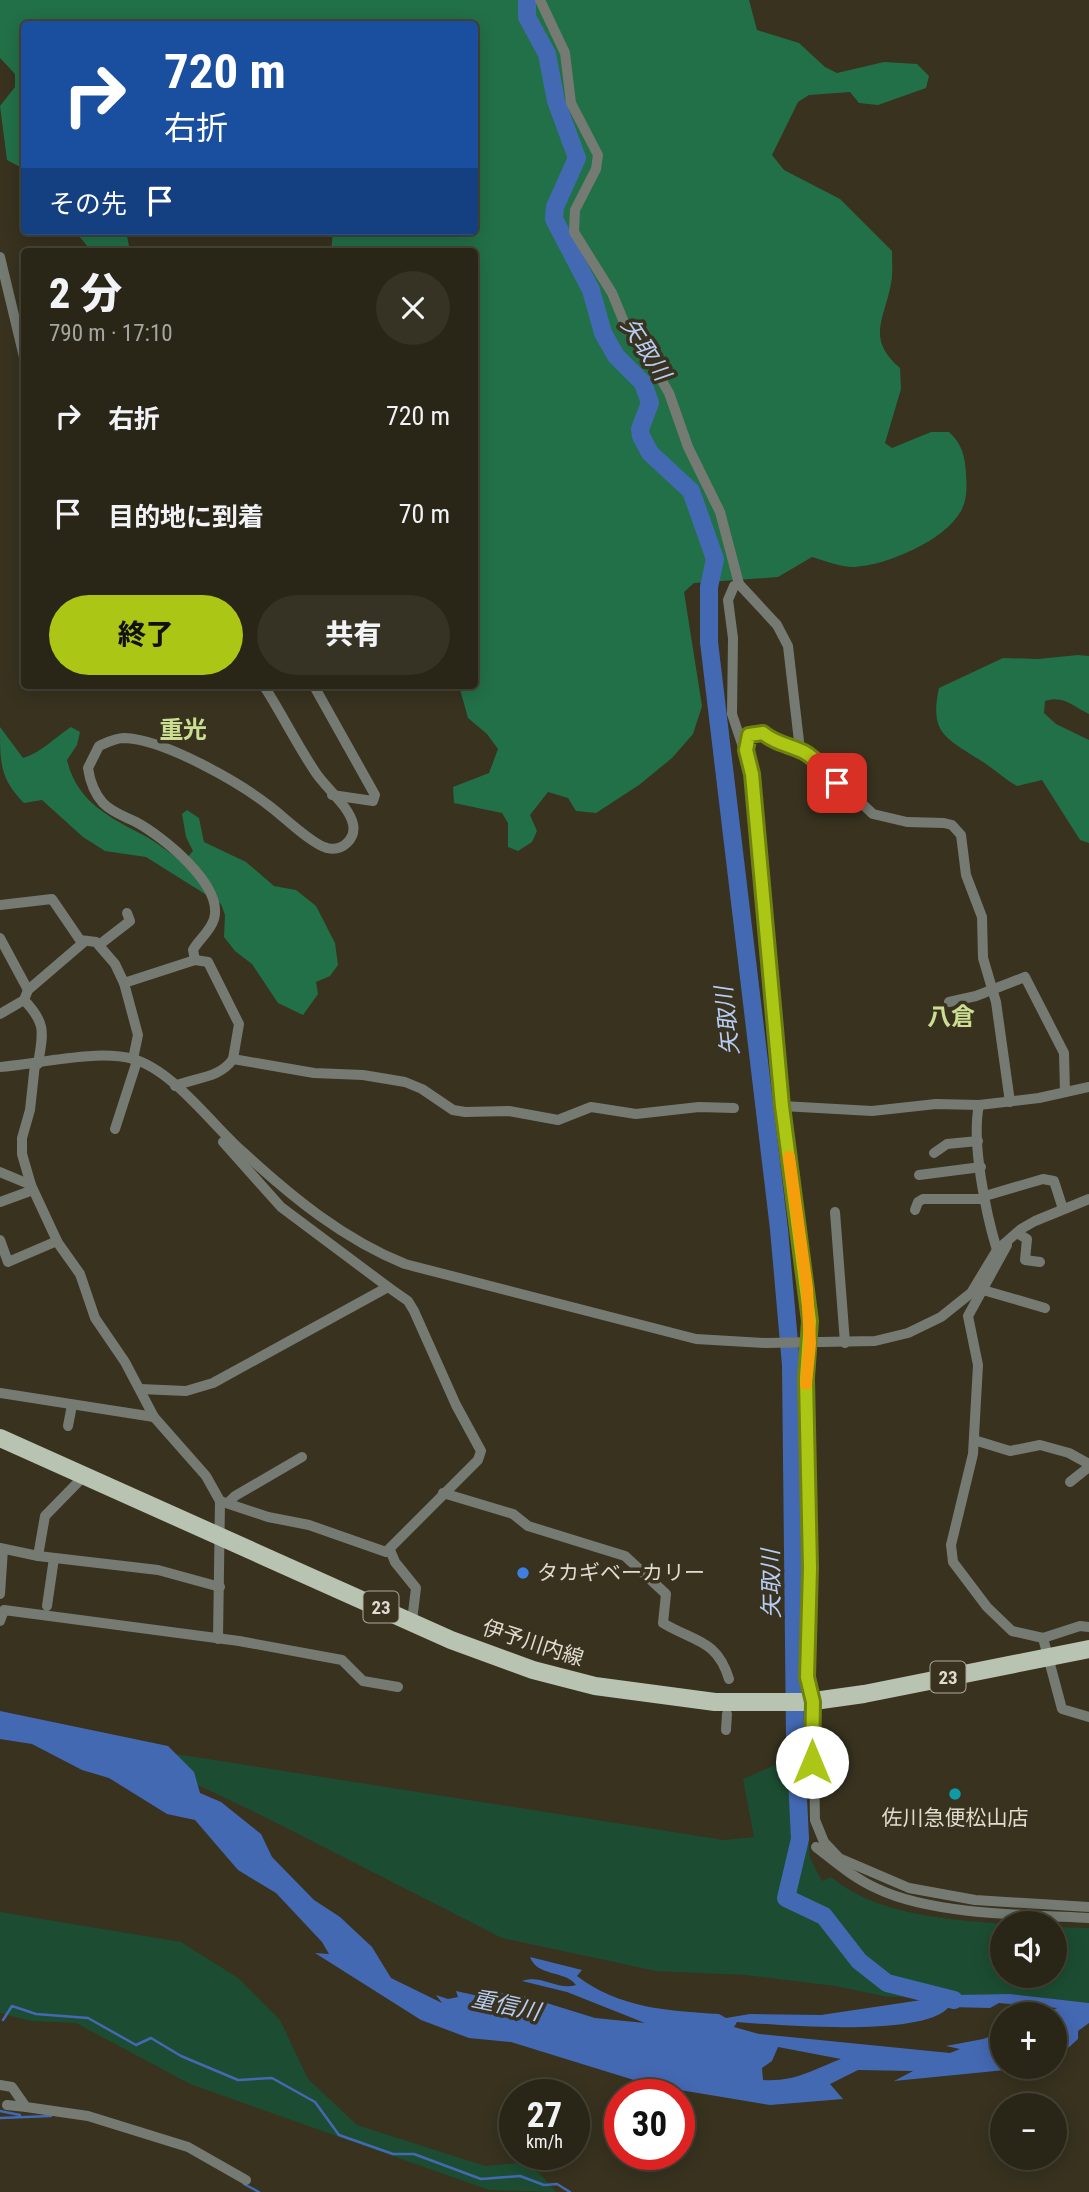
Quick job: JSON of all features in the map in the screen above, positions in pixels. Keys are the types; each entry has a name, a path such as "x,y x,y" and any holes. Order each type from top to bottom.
{"main road":[{"name":"伊予川内線","path":"0,1438 492,1656 566,1680 681,1699 782,1704 810,1702 1089,1649"}],"street":[{"path":"540,0 565,53 571,103 598,155 596,169 575,210 572,223 574,232 612,293 626,327 640,343 669,393 688,447 720,512 739,584 777,625 788,646 800,750"},
{"path":"0,257 21,344"},
{"path":"739,584 734,586 728,600 733,638 731,702 735,730 746,750 752,774 782,1106 807,1288 810,1568 807,1677 813,1802 818,1832 816,1850 855,1877 909,1900 1089,1918"},
{"path":"195,960 193,950 214,919 216,908 209,890 178,852 137,822 118,814 95,792 88,768 99,746 122,738 137,739 197,762 264,801 320,845 336,849 346,846 352,838 354,826 266,689"},
{"path":"316,689 375,795 373,801 332,795"},
{"path":"746,750 749,735 758,732 812,757 873,814 907,822 944,823 957,829 963,842 966,875 982,917 982,958 1004,1043 1010,1102"},
{"path":"0,905 52,898 84,943"},
{"path":"99,945 130,922 127,913"},
{"path":"0,938 43,1027 30,1110 22,1138 22,1154 32,1188 57,1241 80,1273 95,1318 140,1389 154,1417 206,1476 224,1502 268,1517 309,1525 381,1552 390,1550"},
{"path":"0,1014 26,995 84,943 96,942 115,964 124,983 138,1035 135,1060 115,1129"},
{"path":"124,983 195,960 208,962 235,1012 239,1033 233,1059 225,1070 175,1086"},
{"path":"948,1002 1026,977 1064,1054 1065,1092"},
{"path":"0,1067 104,1057 135,1060 149,1066 175,1086 211,1122 314,1213 379,1253 405,1264 696,1339 765,1343 845,1343 892,1338 941,1317 971,1293 997,1250 1013,1236 1035,1221 1089,1199"},
{"path":"233,1059 314,1073 363,1075 405,1082 422,1089 453,1110 465,1112 509,1111 558,1120 591,1107 636,1114 699,1107 734,1108"},
{"path":"782,1106 872,1111 936,1104 979,1105 1089,1087"},
{"path":"979,1105 978,1141 986,1216 997,1250"},
{"path":"211,1122 214,1132 281,1207 408,1301 456,1405 481,1451 478,1460 396,1538 390,1550 395,1562 416,1588 412,1621"},
{"path":"934,1153 947,1144 978,1141"},
{"path":"919,1175 981,1167"},
{"path":"0,1172 32,1188"},
{"path":"915,1210 918,1202 923,1199 985,1197 1043,1179 1054,1181 1063,1209"},
{"path":"0,1202 32,1188"},
{"path":"835,1212 845,1343"},
{"path":"1013,1236 1027,1240 1025,1260 1040,1262"},
{"path":"1013,1236 968,1316 978,1365 974,1440 952,1538 954,1562 987,1607 1012,1632 1043,1638 1080,1626 1089,1627"},
{"path":"0,1240 8,1262 57,1241"},
{"path":"140,1389 187,1391 213,1383 388,1287"},
{"path":"983,1290 1045,1308"},
{"path":"0,1393 154,1417"},
{"path":"68,1426 72,1405"},
{"path":"974,1440 1010,1451 1040,1445 1069,1453 1089,1465 1070,1482"},
{"path":"224,1502 302,1457"},
{"path":"38,1556 45,1516 84,1476"},
{"path":"443,1493 513,1514 528,1526 625,1556 666,1594 663,1622 713,1648 724,1662 729,1679"},
{"path":"218,1639 224,1502"},
{"path":"0,1594 2,1548 38,1556 158,1570 220,1587"},
{"path":"47,1606 54,1558"},
{"path":"1,1612 218,1639 342,1660 363,1681 398,1687"},
{"path":"1043,1638 1062,1709 1089,1717"},
{"path":"726,1730 727,1714"},
{"path":"818,1832 839,1858 909,1888 975,1900 1089,1907"},
{"path":"0,2085 12,2087 26,2107"},
{"path":"7,2105 88,2116 188,2147 246,2180"}],"green space":[{"path":"0,0 749,0 757,30 799,43 825,67 837,73 884,62 917,64 929,76 926,88 878,105 859,103 850,92 809,95 798,102 772,155 784,170 840,199 892,251 892,280 880,338 883,348 900,368 901,389 885,443 892,448 931,432 949,432 960,446 965,462 966,493 961,511 942,532 914,550 882,562 849,567 812,557 778,577 694,583 684,592 702,706 693,734 672,758 639,785 596,813 576,811 568,798 548,792 530,815 537,831 532,842 518,851 508,847 508,823 502,813 454,803 453,787 489,773 498,749 487,734 468,718 460,689 478,689 478,248 331,248 333,235 478,235 478,21 21,21 21,167 7,160 0,106 15,87 15,74 0,58"},
{"path":"78,235 127,235 129,246 127,248 89,248"},
{"path":"1089,656 1089,714 1058,700 1045,701 1044,713 1056,724 1089,740 1089,843 1080,840 1042,780 1017,786 1012,783 949,739 943,733 936,715 939,688 1003,658 1038,659"},
{"path":"0,727 23,758 71,727 80,732 77,745 67,760 72,775 87,798 109,816 152,840 183,862 193,851 186,837 182,814 187,810 199,818 204,842 246,862 274,886 296,890 316,906 335,943 338,965 330,976 316,982 318,994 303,1015 278,1003 252,964 235,951 224,937 225,915 221,904 146,857 105,851 83,837 42,800 24,803 10,786 3,770"},
{"path":"112,1744 724,1840 754,1837 743,1779 802,1753 810,1858 822,1881 831,1877 869,1900 912,1913 990,1923 990,1988 1067,1988 1067,1927 1089,1928 1089,2003 1010,1994 888,1997 835,1986 746,1975 656,1971 502,1938 263,1816"},
{"path":"0,1912 181,1942 238,1978 280,2020 308,2079 357,2125 485,2166 499,2165 499,2170 533,2170 539,2173 556,2192 489,2190 190,2084 76,2023 31,2021 0,2013"}],"water":[{"name":"重信川","path":"0,1711 168,1746 194,1772 200,1793 221,1802 261,1834 272,1857 314,1900 340,1917 372,1947 391,1978 442,2003 436,1995 448,1999 458,1997 456,1991 483,1997 491,1992 524,1996 595,2018 645,2023 567,1992 522,1981 529,1979 563,1986 576,1985 565,1977 539,1968 530,1957 582,1970 577,1976 593,1987 627,2001 663,2009 719,2014 726,2018 750,2014 821,2015 955,1995 1010,1994 1089,2003 1089,2023 1078,2031 1078,2039 1067,2049 1067,2002 990,2002 990,2008 949,2007 934,2017 881,2026 815,2027 737,2022 734,2027 759,2034 950,2053 960,2049 946,2046 990,2037 990,2072 894,2081 913,2071 858,2070 830,2084 843,2099 770,2105 695,2092 695,2079 631,2079 511,2042 469,2038 421,2020 315,1953 329,1954 322,1942 276,1893 238,1870 195,1820 167,1814 109,1778 82,1770 32,1744 0,1739","holes":["778,2047 841,2059 785,2079 763,2080 762,2068 772,2061"]}],"waterway":[{"name":"矢取川","path":"527,0 527,17 547,54 556,101 577,158 555,207 554,219 591,290 603,333 616,356 643,383 650,403 640,429 641,436 650,453 691,491 715,559 709,587 709,642 779,1229 791,1365 795,1736 800,1839 786,1898 824,1916 859,1961 887,1983 954,2000"},
{"path":"3,2020 12,2006 36,2014 88,2018 136,2045 151,2038 181,2056 238,2080 272,2078 315,2102 339,2135 393,2154 414,2154 481,2179 520,2176 544,2185 557,2184 570,2192"},
{"path":"0,2111 20,2115"},
{"path":"0,2118 51,2116"},
{"path":"244,2184 259,2192"}],"slow traffic":[{"path":"789,1157 810,1321 806,1384"}],"place":[{"name":"タカギベーカリー","path":"523,1573"},
{"name":"佐川急便松山店","path":"955,1794"}],"district":[{"name":"重光","path":"183,730"},
{"name":"八倉","path":"951,1017"}],"route":[{"path":"812,1762 813,1702 807,1677 810,1568 806,1378 810,1321 782,1106 752,774 746,750 749,735 763,733 782,745 800,750 812,757 837,783"}]}
